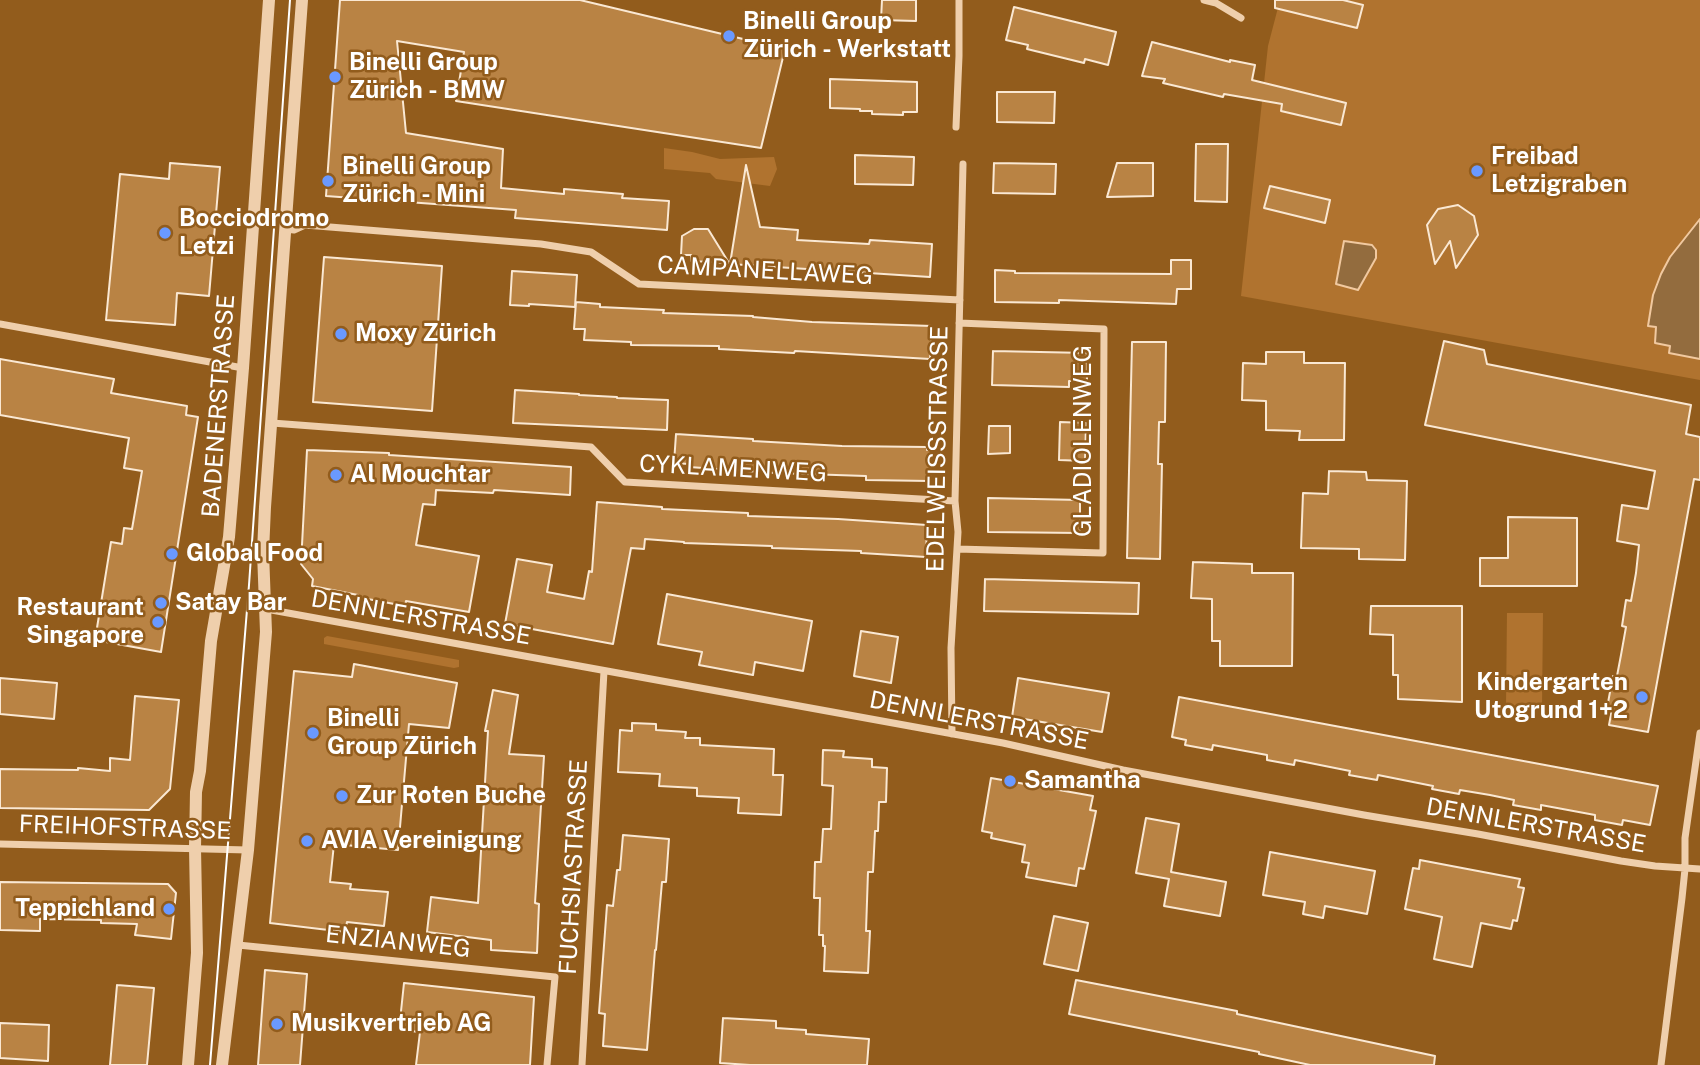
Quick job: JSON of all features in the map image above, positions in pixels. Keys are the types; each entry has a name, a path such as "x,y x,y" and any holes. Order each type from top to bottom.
{"street":[{"name":"BADENERSTRASSE","path":"188,1065 197,953 196,792 211,641 229,537 269,0"},
{"path":"222,1065 248,850 265,645 263,552 302,0"},
{"path":"956,127 959,0"},
{"path":"1204,0 1216,3 1241,18"},
{"name":"EDELWEISSSTRASSE","path":"952,734 951,648 958,532 955,501 963,164"},
{"name":"CAMPANELLAWEG","path":"286,229 294,230 305,225 541,244 591,252 639,284 960,300"},
{"name":"GLADIOLENWEG","path":"957,549 1103,553 1104,329 959,323"},
{"path":"0,324 243,368"},
{"name":"CYKLAMENWEG","path":"272,423 591,447 625,482 955,501"},
{"name":"DENNLERSTRASSE","path":"266,609 1003,743 1123,770 1621,862 1700,869"},
{"name":"FUCHSIASTRASSE","path":"582,1065 604,671"},
{"path":"1661,1065 1685,869 1685,838 1700,733"},
{"name":"FREIHOFSTRASSE","path":"0,844 248,850"},
{"name":"ENZIANWEG","path":"238,945 555,977 547,1065"}],"shaded area":[{"name":"Freibad Letzigraben","path":"1280,0 1700,0 1700,380 1241,296 1268,46"},
{"path":"664,148 720,159 774,157 777,169 770,186 716,179 710,173 664,169"},
{"path":"1700,219 1700,359 1669,353 1670,346 1655,343 1656,327 1648,326 1653,295 1661,274 1670,257"},
{"path":"1344,241 1372,245 1376,250 1376,258 1358,290 1336,284"},
{"path":"1507,613 1543,613 1542,707 1506,707"},
{"path":"327,636 459,660 459,667 324,644 324,638"}],"building":[{"path":"340,0 580,0 785,49 761,148 456,101 464,52 397,41 406,133 503,149 501,188 564,194 564,189 623,194 622,198 669,201 667,230 515,218 516,210 326,196"},
{"path":"882,0 916,0 916,21 881,20"},
{"path":"1275,0 1343,0 1363,5 1357,28 1275,8"},
{"path":"1014,7 1116,32 1108,65 1085,59 1084,63 1027,49 1028,45 1006,40"},
{"path":"1152,42 1230,62 1255,65 1252,80 1346,103 1341,125 1281,111 1282,104 1224,94 1223,97 1163,83 1165,79 1142,76"},
{"path":"830,79 917,82 917,112 903,112 903,115 872,114 872,111 860,109 830,108"},
{"path":"997,92 1055,92 1054,123 997,122"},
{"path":"1196,144 1228,144 1227,202 1195,201"},
{"path":"855,155 914,157 913,185 855,184"},
{"name":"Bocciodromo Letzi","path":"170,163 220,167 209,296 177,293 175,325 106,320 120,174 169,179"},
{"path":"994,163 1056,164 1055,194 993,193"},
{"path":"1117,163 1153,163 1153,196 1107,197"},
{"path":"746,165 760,227 798,230 797,240 869,244 870,240 932,244 930,277 730,264"},
{"path":"1270,186 1330,200 1325,223 1264,208"},
{"path":"1458,205 1474,216 1478,235 1456,268 1450,241 1435,264 1427,225 1438,209"},
{"path":"694,229 708,229 729,263 691,261 691,255 681,255 682,236"},
{"path":"324,257 442,266 432,411 313,402"},
{"path":"1171,260 1191,260 1191,289 1177,289 1176,304 1059,300 1059,303 995,302 995,270 1015,273 1171,274"},
{"path":"512,271 577,275 575,307 510,305"},
{"path":"576,302 600,304 600,307 664,310 663,313 932,326 930,359 719,349 719,346 631,345 631,342 584,340 585,329 574,329"},
{"path":"1444,341 1484,350 1487,364 1691,405 1686,434 1700,437 1700,480 1694,479 1648,732 1609,725 1612,709 1607,708 1613,676 1617,676 1626,627 1622,626 1626,600 1631,601 1639,545 1617,541 1622,505 1648,509 1655,471 1425,425"},
{"path":"1132,342 1166,342 1165,422 1159,422 1158,464 1162,464 1160,559 1127,558"},
{"path":"993,351 1087,353 1087,381 1069,381 1069,387 992,385"},
{"path":"1266,352 1304,352 1304,363 1345,363 1344,440 1299,440 1300,431 1266,430 1266,401 1242,400 1243,363 1266,364"},
{"path":"0,359 114,379 111,393 187,406 186,415 198,417 161,652 95,640 111,542 122,544 124,528 132,529 142,471 124,468 129,438 0,415"},
{"path":"515,390 668,400 667,430 513,423"},
{"path":"1060,422 1086,423 1085,461 1059,460"},
{"path":"989,426 1010,426 1010,453 988,454"},
{"path":"676,434 842,446 927,447 927,450 931,450 930,481 866,480 866,476 689,467 689,464 674,463"},
{"path":"307,450 389,453 571,467 570,495 494,490 493,493 436,490 435,505 423,504 416,545 479,556 469,612 406,601 405,606 312,586 313,579 301,564"},
{"path":"1329,471 1366,472 1367,480 1407,481 1405,560 1359,559 1359,549 1301,548 1303,493 1328,494"},
{"path":"988,498 1080,500 1080,533 988,532"},
{"path":"597,502 662,509 748,513 748,516 927,525 926,557 645,539 644,549 631,548 613,644 505,624 517,559 552,565 547,592 584,599 589,571 592,572"},
{"path":"1508,517 1577,518 1577,586 1480,586 1480,558 1508,558"},
{"path":"1193,562 1252,564 1252,573 1293,573 1292,666 1220,666 1220,641 1212,641 1212,599 1191,598"},
{"path":"985,579 1139,583 1138,614 984,611"},
{"path":"667,594 812,621 803,671 755,662 753,675 699,665 702,652 658,644"},
{"path":"1371,606 1462,606 1462,702 1398,699 1398,675 1393,675 1393,635 1370,634"},
{"path":"861,631 898,637 891,683 854,676"},
{"name":"Zur Roten Buche","path":"354,664 457,683 449,728 409,724 398,850 334,844 330,882 351,884 350,889 388,892 384,926 347,922 345,932 270,923 294,671 352,677"},
{"path":"0,678 57,683 54,719 0,714"},
{"path":"1018,678 1109,693 1102,732 1012,717"},
{"path":"493,690 518,695 509,754 544,756 535,903 539,904 537,953 491,950 491,940 427,932 431,897 478,903 488,731 485,731"},
{"path":"135,696 179,700 170,789 149,810 0,808 0,769 78,768 110,771 110,758 130,760"},
{"path":"1179,697 1658,786 1650,825 1623,820 1622,825 1595,820 1595,815 1541,805 1541,810 1513,805 1514,800 1460,790 1459,794 1378,775 1377,780 1349,775 1350,771 1295,760 1294,765 1267,760 1267,755 1213,745 1212,750 1185,745 1186,740 1172,737"},
{"path":"632,723 656,724 656,730 686,732 685,738 700,738 700,745 774,749 773,775 783,775 781,815 738,813 739,798 697,796 697,788 659,786 660,774 618,772 620,730 632,731"},
{"path":"823,750 844,751 843,757 872,759 872,767 887,768 886,802 879,802 873,872 868,872 868,973 824,971 825,946 823,935 819,935 820,898 814,898 815,862 821,862 823,829 831,829 833,786 822,785"},
{"path":"991,778 1093,796 1090,810 1096,811 1084,869 1079,868 1076,886 1026,877 1029,863 1022,862 1025,845 991,838 992,833 982,831"},
{"path":"1146,818 1179,824 1171,872 1226,882 1220,916 1164,906 1169,879 1136,873"},
{"path":"623,835 669,839 666,882 662,882 647,1050 603,1046 605,1014 599,1013 607,905 613,906"},
{"path":"1270,852 1375,871 1367,914 1325,906 1323,918 1303,914 1305,902 1263,895"},
{"path":"1420,860 1520,879 1518,887 1524,888 1517,921 1513,920 1511,929 1481,923 1472,967 1434,959 1442,917 1405,909 1413,868 1419,869"},
{"path":"0,882 168,884 176,893 171,939 135,935 137,924 101,923 101,920 40,919 40,931 0,930"},
{"path":"1054,916 1088,923 1078,971 1044,964"},
{"path":"265,970 307,974 300,1065 258,1065"},
{"path":"1076,980 1237,1011 1237,1014 1435,1056 1434,1065 1310,1065 1259,1052 1069,1014"},
{"path":"404,983 534,997 530,1065 416,1065 420,1032 399,1030"},
{"path":"117,985 154,988 147,1065 110,1065"},
{"path":"723,1018 776,1021 776,1028 806,1030 806,1034 869,1039 867,1065 720,1063"},
{"path":"0,1023 49,1025 48,1061 0,1058"}],"tram line":[{"path":"210,1065 249,585 290,0"}],"place":[{"name":"Binelli Group Zürich - Werkstatt","path":"729,36"},
{"name":"Binelli Group Zürich - BMW","path":"335,77"},
{"name":"Freibad Letzigraben","path":"1477,171"},
{"name":"Binelli Group Zürich - Mini","path":"328,181"},
{"name":"Bocciodromo Letzi","path":"165,233"},
{"name":"Moxy Zürich","path":"341,334"},
{"name":"Al Mouchtar","path":"336,475"},
{"name":"Global Food","path":"172,554"},
{"name":"Satay Bar","path":"161,603"},
{"name":"Restaurant Singapore","path":"158,622"},
{"name":"Kindergarten Utogrund 1+2","path":"1642,697"},
{"name":"Binelli Group Zürich","path":"313,733"},
{"name":"Samantha","path":"1010,781"},
{"name":"Zur Roten Buche","path":"342,796"},
{"name":"AVIA Vereinigung","path":"307,841"},
{"name":"Teppichland","path":"169,909"},
{"name":"Musikvertrieb AG","path":"277,1024"}]}
